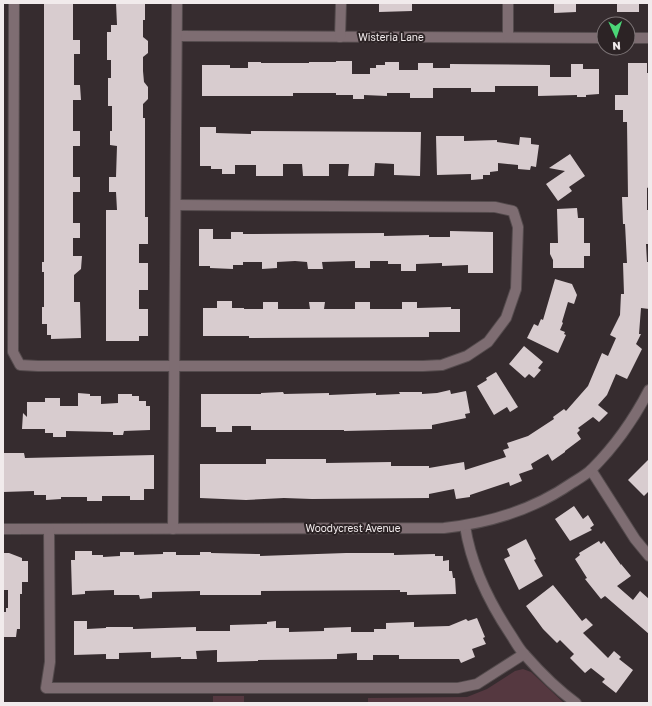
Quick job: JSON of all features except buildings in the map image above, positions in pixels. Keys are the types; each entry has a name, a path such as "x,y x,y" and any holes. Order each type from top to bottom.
{"street":[{"path":"14,3 13,352 20,365 442,365 467,356 488,342 506,318 516,289 518,227 513,211 495,207 176,205"},
{"path":"173,529 177,3"},
{"path":"340,37 341,3"},
{"path":"508,3 508,37"},
{"name":"Wisteria Lane","path":"177,36 596,38"},
{"path":"636,38 649,38"},
{"name":"Woodycrest Avenue","path":"3,529 436,528 465,526 488,521 526,509 559,492 591,470 624,432 649,390"},
{"path":"591,470 635,539 649,556"},
{"path":"465,526 480,579 502,620 524,654 543,674 576,703"},
{"path":"49,529 50,662 46,688 458,688 477,684 524,654"}],"shaded area":[{"path":"523,669 531,672 564,703 368,703 368,698 467,697 487,689 515,671"},
{"path":"213,696 244,696 244,703 213,703"}]}
